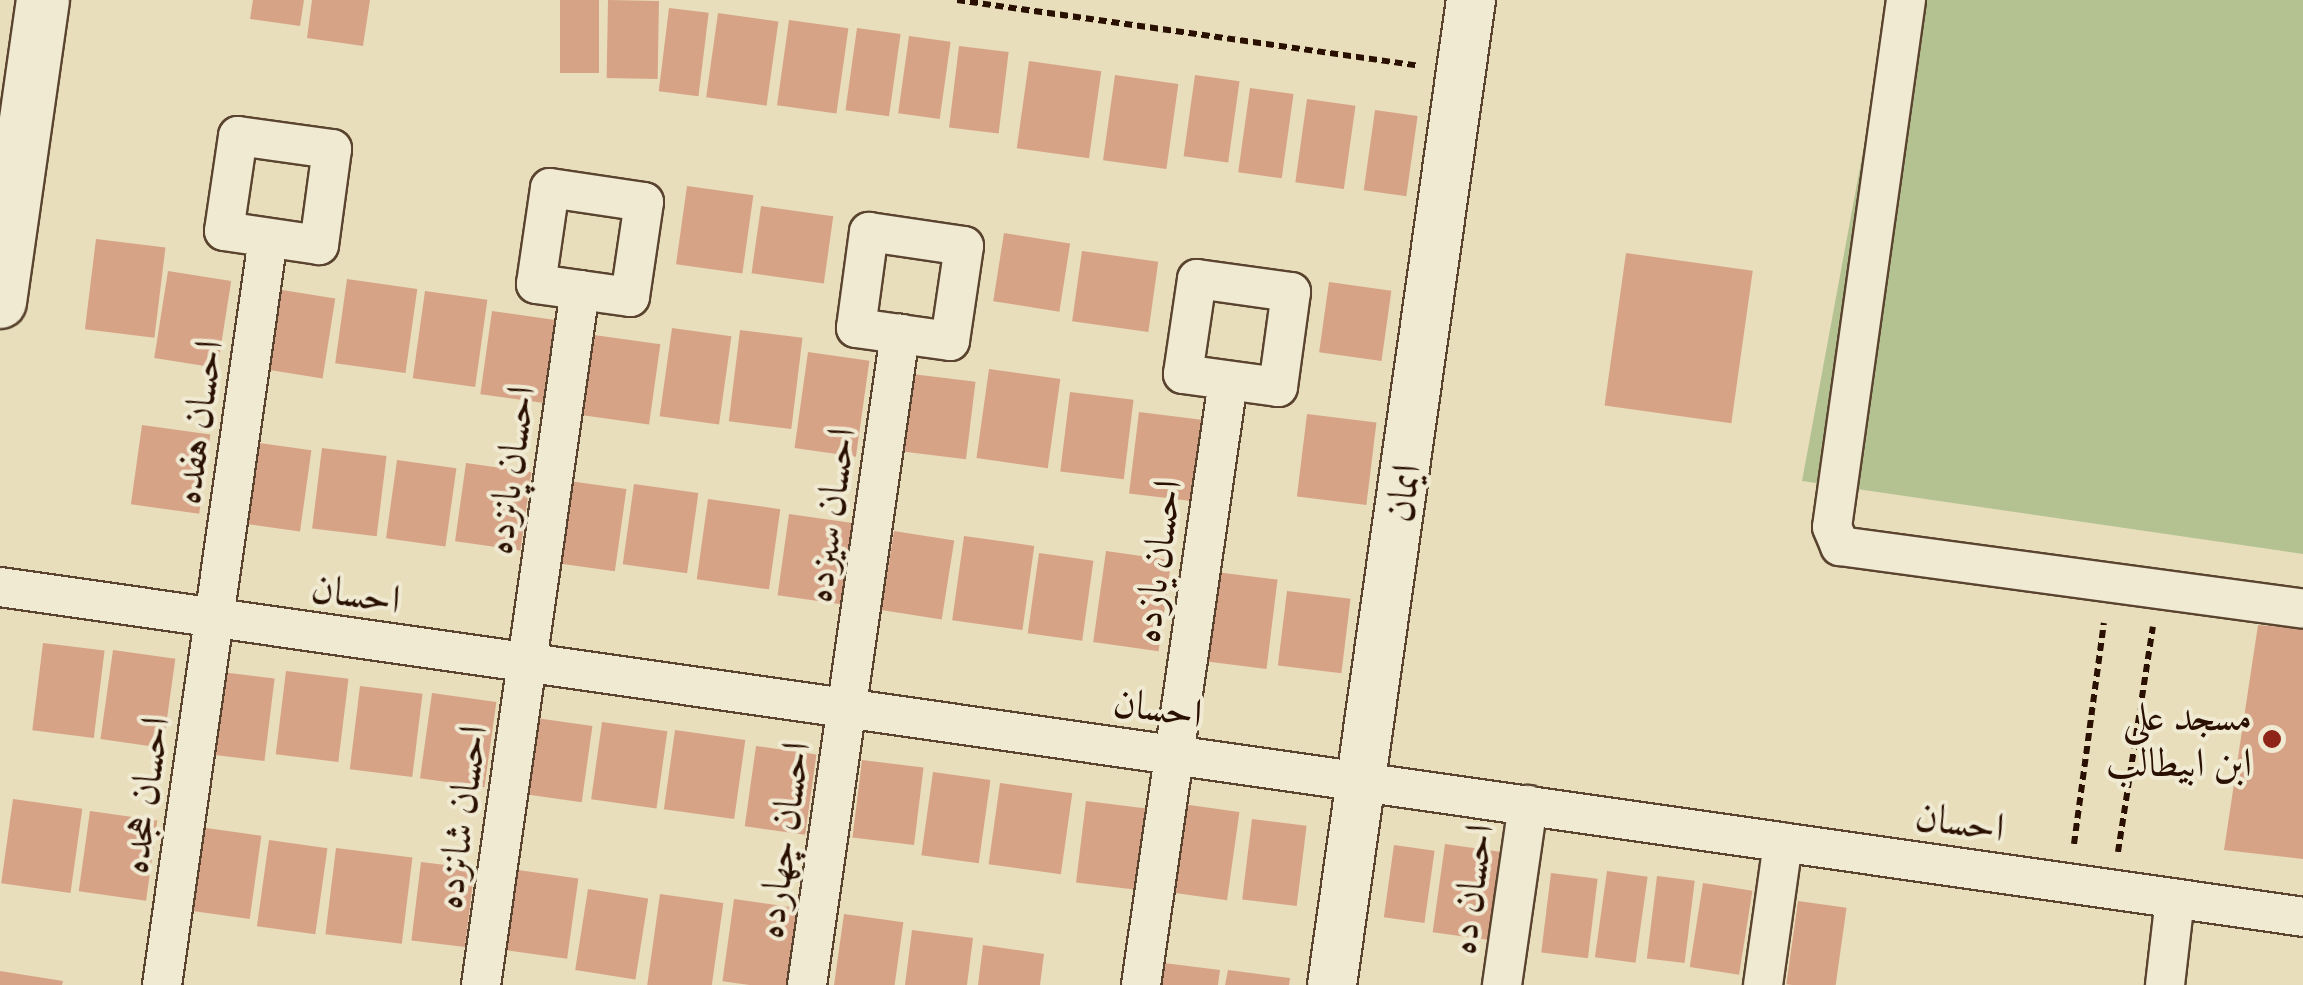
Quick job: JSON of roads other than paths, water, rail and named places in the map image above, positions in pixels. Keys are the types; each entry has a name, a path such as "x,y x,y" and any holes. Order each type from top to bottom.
{"main road":[{"path":"0,302 43,0"}],"street":[{"name":"ایمان","path":"1332,985 1472,0"},
{"path":"1906,0 1832,528 1840,546 2109,587 2303,609"},
{"name":"احسان هفده","path":"214,618 268,238"},
{"name":"احسان پانزده","path":"527,663 580,290"},
{"name":"احسان سیزده","path":"846,708 900,334"},
{"name":"احسان یازده","path":"1141,985 1228,381"},
{"name":"احسان","path":"0,587 2303,917"},
{"name":"احسان هجده","path":"162,985 214,618"},
{"name":"احسان شانزده","path":"481,985 527,663"},
{"name":"احسان چهارده","path":"807,985 846,708"},
{"name":"احسان ده","path":"1502,985 1528,805"},
{"path":"1762,985 1783,842"},
{"path":"2164,985 2175,899"}],"place":[{"name":"مسجد علی ابن ابیطالب","path":"2272,739"}]}
